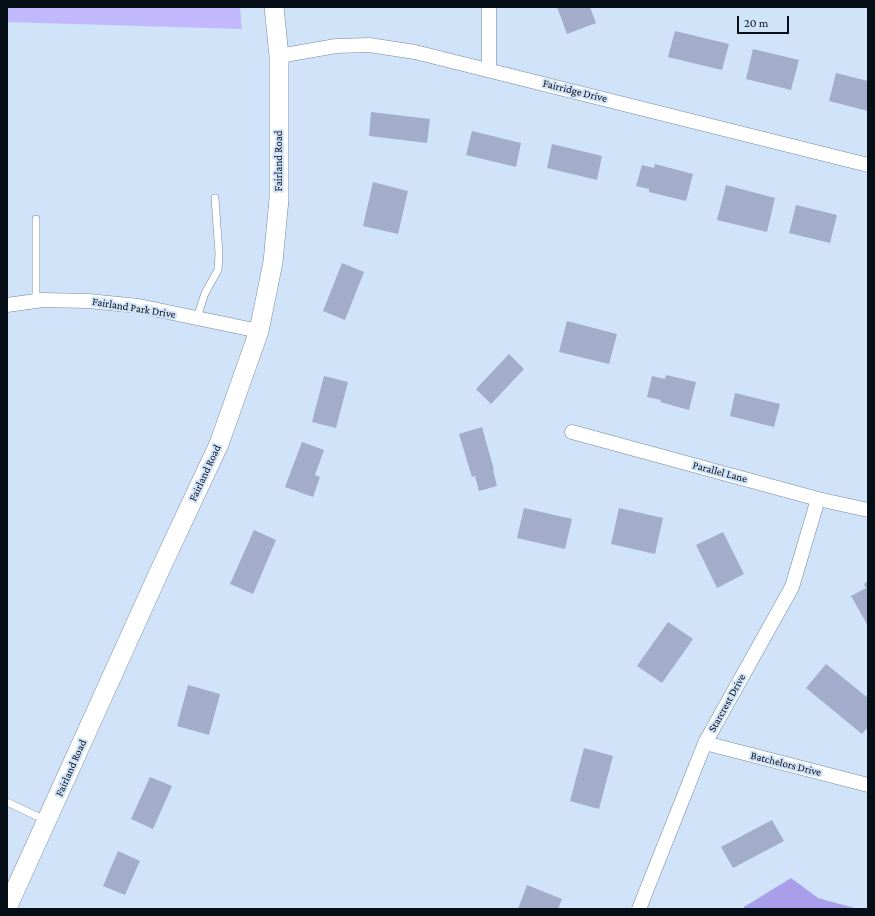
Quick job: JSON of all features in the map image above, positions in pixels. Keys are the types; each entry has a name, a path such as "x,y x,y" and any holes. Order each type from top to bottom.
{"main road":[{"name":"Fairland Road","path":"7,908 160,570 219,444 259,331 273,262 279,199 279,56 274,7"}],"street":[{"path":"489,7 489,70"},
{"name":"Fairridge Drive","path":"279,56 336,46 369,45 416,52 868,165"},
{"name":"Fairland Park Drive","path":"7,304 36,301 88,301 139,306 259,331"},
{"name":"Parallel Lane","path":"572,432 868,510"},
{"name":"Starcrest Drive","path":"639,909 704,743 792,587 818,498"},
{"name":"Batchelors Drive","path":"704,743 868,785"}],"lane":[{"path":"197,318 206,293 218,270 219,254 215,198"},
{"path":"36,219 36,301"},
{"path":"7,802 47,821"}],"shaded area":[{"path":"7,7 240,7 242,29 7,22"},
{"path":"791,878 818,898 858,909 744,909 744,907"}],"building":[{"path":"557,7 590,7 596,23 567,34"},
{"path":"675,31 729,44 722,70 668,57"},
{"path":"753,49 799,60 791,90 746,79"},
{"path":"836,73 868,81 868,111 829,101"},
{"path":"371,112 430,119 427,143 369,136"},
{"path":"472,131 521,143 516,167 466,155"},
{"path":"552,144 602,156 597,180 547,168"},
{"path":"655,164 693,174 686,201 649,192 649,189 636,186 642,165 654,168"},
{"path":"373,182 408,191 398,234 363,226"},
{"path":"726,185 775,198 767,232 717,220"},
{"path":"796,205 837,215 830,243 789,233"},
{"path":"342,263 364,272 345,320 323,311"},
{"path":"567,321 617,334 609,364 559,352"},
{"path":"509,354 524,369 491,404 476,389"},
{"path":"666,375 696,382 689,410 660,402 661,400 647,397 652,376 665,379"},
{"path":"324,376 348,382 336,428 312,422"},
{"path":"735,393 780,404 774,427 730,416"},
{"path":"482,427 497,486 479,491 475,476 472,477 459,434"},
{"path":"302,442 324,450 315,475 320,477 313,497 285,487"},
{"path":"524,508 572,519 565,549 517,538"},
{"path":"619,508 663,518 655,554 611,544"},
{"path":"254,530 276,540 253,594 230,584"},
{"path":"723,532 744,574 717,588 696,545"},
{"path":"868,581 868,626 851,596 866,588 864,584"},
{"path":"668,622 693,639 662,683 637,666"},
{"path":"826,664 868,698 868,727 862,734 806,688"},
{"path":"188,685 220,694 209,735 177,726"},
{"path":"584,748 613,756 599,809 570,801"},
{"path":"150,777 172,786 153,829 131,819"},
{"path":"772,820 784,841 733,868 721,847"},
{"path":"118,851 140,861 125,895 103,886"},
{"path":"527,885 562,899 558,909 518,909"}]}
